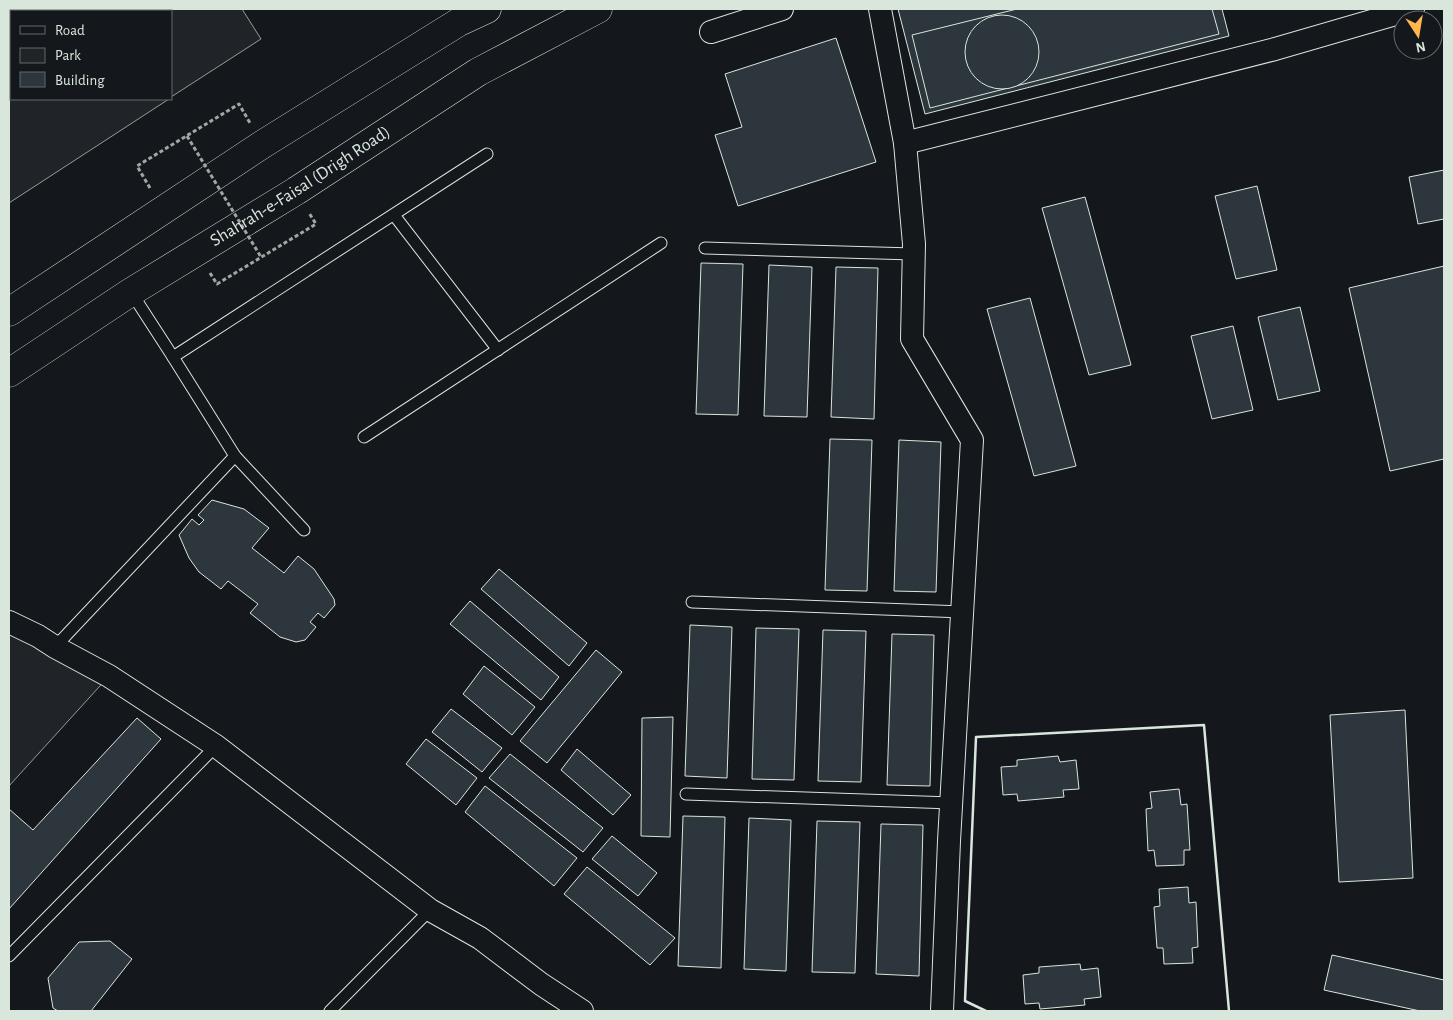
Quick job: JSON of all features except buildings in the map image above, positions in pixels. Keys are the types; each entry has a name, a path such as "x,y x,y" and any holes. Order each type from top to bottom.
{"highway":[{"path":"9,312 454,16 487,9"},
{"name":"Shahrah-e-Faisal (Drigh Road)","path":"9,373 131,292 296,191 478,72 598,9"}],"street":[{"path":"711,32 782,9"},
{"path":"880,9 905,143 914,254 912,339 972,440 942,1011"},
{"path":"905,143 1275,49 1413,9"},
{"path":"9,622 109,676 216,746 430,910 480,938 541,984 582,1011"}],"lane":[{"path":"174,357 487,154"},
{"path":"394,215 498,350"},
{"path":"364,437 661,243"},
{"path":"705,248 914,254"},
{"path":"131,292 174,357 235,456 304,530"},
{"path":"54,647 235,456"},
{"path":"692,602 963,612"},
{"path":"9,956 216,746"},
{"path":"686,794 952,803"},
{"path":"330,1011 430,910"}],"path":[{"path":"137,166 239,104"},
{"path":"187,136 261,257"},
{"path":"217,284 316,224"}],"green space":[{"path":"9,9 242,9 261,39 172,96 172,10 10,10 10,100 167,100 9,203"},
{"path":"9,622 109,676 9,786"}],"wall":[{"path":"986,1011 965,1001 976,737 1204,725 1229,1011"}]}
